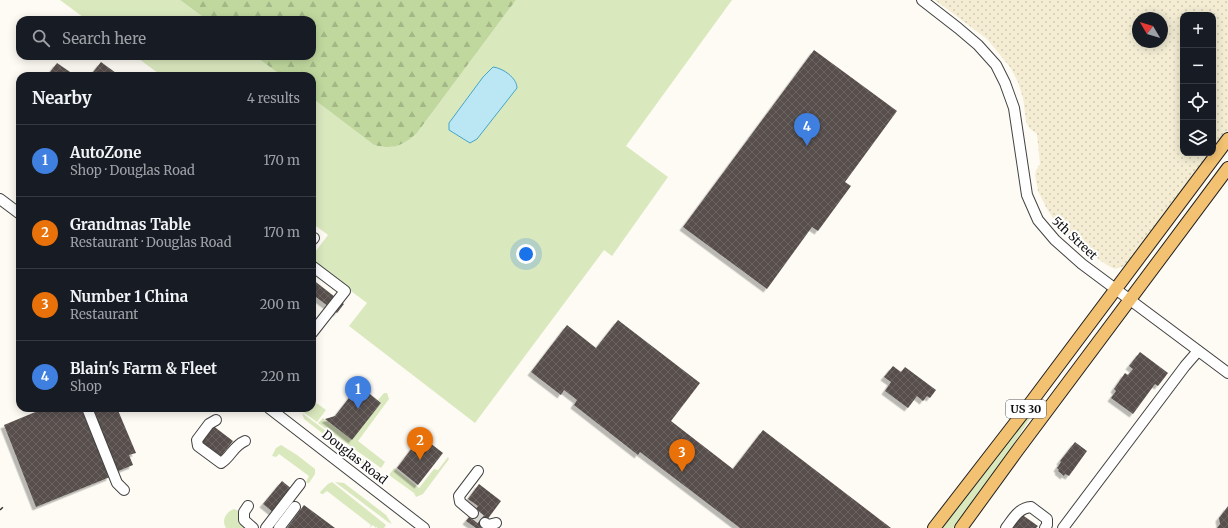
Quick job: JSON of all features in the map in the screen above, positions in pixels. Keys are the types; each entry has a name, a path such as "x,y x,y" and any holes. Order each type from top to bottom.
{"main road":[{"name":"US 30","path":"934,528 1026,409 1228,139"},
{"name":"US 30","path":"961,528 1228,168"}],"street":[{"name":"5th Street","path":"922,0 978,45 996,65 1005,83 1014,108 1027,195 1038,220 1055,240 1078,260 1228,373"},
{"path":"0,199 16,211"},
{"path":"316,269 345,291 316,328"},
{"path":"1063,528 1185,366 1198,351"},
{"path":"89,412 117,483 124,490"},
{"name":"Douglas Road","path":"274,412 411,524 424,528"},
{"path":"216,420 209,424 197,440 198,446 205,452 221,462 226,460 238,444 245,441"},
{"path":"473,513 460,502 459,496 478,471"},
{"path":"266,528 300,484"},
{"path":"248,506 244,512 244,520 253,528"},
{"path":"279,528 295,507"},
{"path":"1006,528 1019,510 1025,507 1031,507 1047,519 1047,525 1045,528"}],"path":[{"path":"0,510 3,506"}],"shaded area":[{"path":"935,0 1228,0 1228,131 1216,148 1216,12 1180,12 1180,156 1210,156 1128,263 1122,267 1115,269 1107,265 1074,242 1059,227 1047,209 1038,191 1035,175 1040,164 1037,134 1029,128 1026,121 1023,98 1018,82 1010,67 987,39"}],"green space":[{"path":"60,0 180,0 202,16 82,16"},
{"path":"180,0 516,0 417,133 402,144 392,147 374,145 316,101 316,72 277,72 260,60 316,60 316,16 202,16"},
{"path":"516,0 732,0 626,146 668,177 612,256 604,250 475,423 349,326 367,303 316,265 316,251 328,235 316,226 316,101 374,145 392,147 417,133"},
{"path":"140,60 260,60 277,72 157,72"},
{"path":"384,393 387,393 389,399 358,441 385,462 381,468 318,423 323,418 352,440 381,403 378,400"},
{"path":"316,403 326,410 317,422 303,412 316,412"},
{"path":"302,413 378,471 369,469 304,419"},
{"path":"1029,415 1031,417 1008,453 953,528 942,528"},
{"path":"281,445 315,469 315,474 309,483 306,482 309,476 279,454 276,457 272,456 276,448"},
{"path":"448,457 449,459 423,494 416,497 414,493 389,475 394,468 419,488 434,469 438,470"},
{"path":"332,482 386,525 384,528 377,528 377,526 376,528 373,525 369,528 371,525 327,491 321,494 320,492"},
{"path":"335,482 344,483 386,515 392,524 388,522"},
{"path":"234,509 239,511 240,522 246,528 226,528 224,519 229,512"}],"water":[{"path":"493,67 501,69 509,74 515,81 517,88 477,139 470,143 449,130 449,123 483,77"}],"building":[{"path":"814,50 897,111 845,182 851,186 818,231 812,227 767,289 683,227"},
{"path":"101,62 115,72 93,72"},
{"path":"57,63 70,72 50,72"},
{"path":"316,282 344,304 337,313 316,297"},
{"path":"618,320 700,383 671,421 733,469 763,430 891,528 740,528 640,452 638,455 574,405 577,400 564,390 561,395 531,372 567,325 596,348"},
{"path":"1140,352 1168,373 1158,386 1155,384 1133,414 1111,398 1116,391 1114,389 1125,373 1128,375 1133,369 1129,366"},
{"path":"893,366 901,372 905,367 936,390 930,398 927,396 923,401 917,396 908,408 885,391 891,382 884,377"},
{"path":"359,385 381,403 352,440 325,419 335,416"},
{"path":"35,412 84,412 110,477 36,507 4,425"},
{"path":"92,412 119,412 136,453 129,455 133,465 116,472"},
{"path":"212,425 233,441 221,456 200,441"},
{"path":"421,436 443,453 418,485 397,468"},
{"path":"1075,442 1087,451 1069,476 1065,474 1064,476 1058,471 1059,470 1057,468 1061,462 1060,461"},
{"path":"282,481 293,490 274,513 263,504"},
{"path":"479,484 501,501 481,528 476,528 466,521 478,506 468,499"},
{"path":"304,505 335,528 287,528"},
{"path":"1228,506 1228,528 1217,528 1220,524 1219,518"},
{"path":"1021,514 1038,526 1036,528 1010,528"}],"tunnel":[{"path":"473,513 485,523"}],"place":[{"name":"Blain's Farm & Fleet","path":"807,146"},
{"name":"AutoZone","path":"358,409"},
{"name":"Grandmas Table","path":"420,460"},
{"name":"Number 1 China","path":"682,472"}]}
